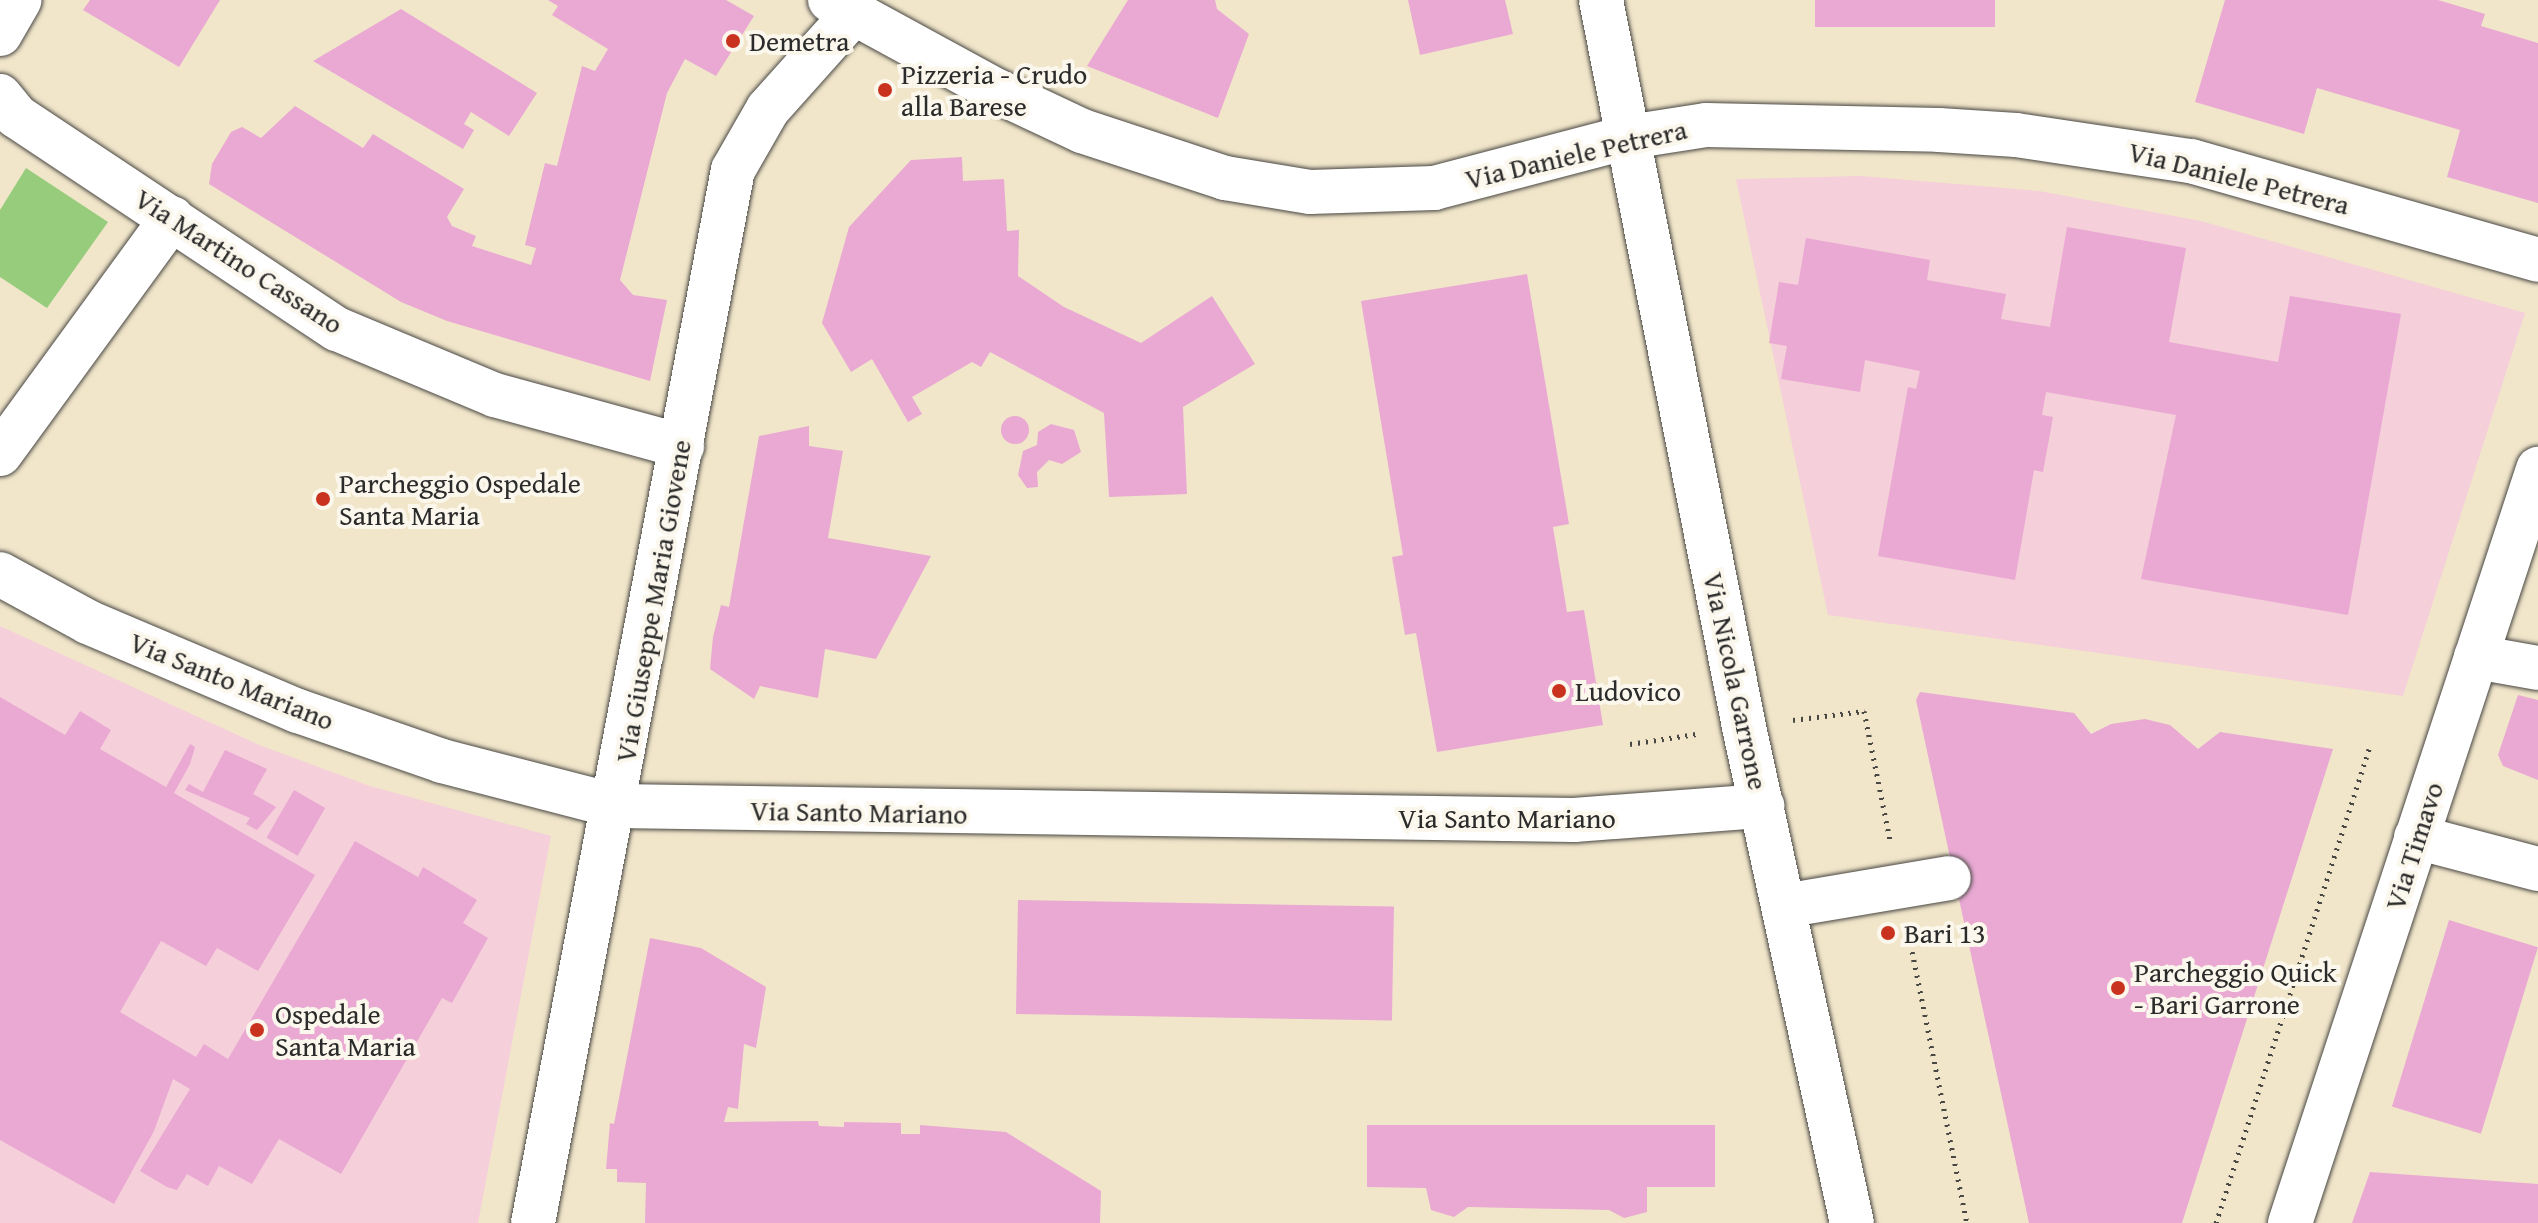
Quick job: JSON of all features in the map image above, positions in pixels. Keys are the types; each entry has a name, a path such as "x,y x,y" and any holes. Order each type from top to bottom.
{"street":[{"name":"Via Nicola Garrone","path":"1601,0 1762,806 1852,1223"},
{"name":"Via Daniele Petrera","path":"841,7 1082,131 1225,178 1310,192 1434,188 1629,137 1706,125 1810,123 2016,135 2116,147 2191,161 2538,260"},
{"name":"Via Giuseppe Maria Giovene","path":"533,1223 616,806 733,170 768,109 841,7"},
{"name":"Via Martino Cassano","path":"0,96 16,116 337,329 495,395 682,446"},
{"path":"0,454 172,218"},
{"name":"Via Timavo","path":"2290,1223 2538,469"},
{"name":"Via Santo Mariano","path":"0,574 88,622 298,711 442,761 616,806 1574,820 1762,806"},
{"path":"2476,657 2538,668"},
{"path":"2416,837 2538,869"},
{"path":"1784,906 1949,878"}],"path":[{"path":"2216,1223 2369,749"}],"shaded area":[{"path":"1861,176 2039,191 2201,221 2525,313 2403,696 1828,615 1736,179"},
{"name":"Ospedale Santa Maria","path":"0,626 259,745 370,786 551,836 478,1223 0,1223"}],"green space":[{"path":"26,168 108,222 47,308 0,277 0,210"}],"building":[{"path":"90,0 220,0 179,67 83,10"},
{"path":"548,0 726,0 754,16 716,76 685,59 667,93 620,280 633,295 667,300 650,381 447,321 401,302 209,184 212,164 231,132 242,127 261,138 295,106 363,148 373,134 464,189 447,217 452,226 476,236 472,246 531,265 536,248 525,245 545,163 557,166 582,66 595,71 608,49 552,15 558,6"},
{"path":"1128,0 1215,0 1217,9 1249,34 1218,118 1087,66"},
{"path":"1408,0 1505,0 1513,34 1420,55"},
{"path":"1815,0 1995,0 1995,27 1815,27"},
{"path":"2225,0 2438,0 2485,14 2481,26 2538,43 2538,203 2447,177 2460,130 2317,88 2304,134 2195,102"},
{"path":"401,9 537,93 509,136 471,112 464,124 474,130 463,149 313,61"},
{"path":"962,157 963,181 1004,179 1007,231 1019,230 1018,276 1064,307 1141,343 1212,296 1255,364 1183,407 1187,494 1109,497 1104,413 990,352 981,367 972,362 912,397 922,414 908,422 872,359 851,372 822,323 849,227 911,160"},
{"path":"2067,227 2186,248 2169,342 2278,362 2290,296 2401,314 2348,615 2141,579 2176,415 2046,392 2042,415 2053,417 2043,472 2034,470 2015,580 1878,556 1908,387 1916,389 1920,371 1865,360 1860,392 1781,379 1787,346 1769,343 1779,282 1798,285 1806,238 1930,260 1927,280 2006,294 2001,319 2050,327"},
{"path":"1527,274 1569,524 1553,527 1567,612 1584,610 1603,725 1437,752 1416,633 1405,635 1392,557 1403,555 1361,301"},
{"path":"1015,416 1025,420 1029,430 1025,440 1015,444 1005,440 1001,430 1005,420"},
{"path":"1051,424 1074,430 1081,452 1062,464 1049,460 1037,472 1038,487 1027,488 1018,475 1023,451 1037,445 1038,432"},
{"path":"809,426 809,446 843,451 828,538 931,556 876,659 825,649 818,698 760,686 754,699 710,669 713,637 721,605 729,607 759,436"},
{"name":"Parcheggio Quick - Bari Garrone","path":"1920,692 2074,713 2091,734 2111,724 2145,719 2170,725 2198,749 2220,732 2333,749 2182,1223 2029,1223 1916,700"},
{"path":"2518,695 2538,700 2538,780 2503,766 2498,755"},
{"path":"0,697 65,735 80,711 111,730 100,749 166,787 190,744 195,747 190,764 174,793 315,875 258,971 217,948 206,966 161,941 120,1012 196,1057 204,1044 228,1059 355,841 418,877 423,867 477,900 463,923 488,938 452,1003 442,998 341,1174 279,1139 252,1184 219,1166 208,1186 187,1174 177,1190 167,1187 140,1171 190,1089 173,1079 154,1131 114,1204 0,1140"},
{"path":"225,750 267,769 253,794 276,807 257,830 246,824 250,818 185,790 189,784 203,792"},
{"path":"294,790 325,808 298,856 266,838"},
{"path":"1018,900 1394,907 1392,1021 1016,1014"},
{"path":"2449,920 2538,947 2481,1134 2392,1106"},
{"path":"650,938 701,948 766,987 756,1048 744,1044 738,1109 728,1107 724,1122 818,1121 819,1126 844,1127 844,1122 901,1123 901,1134 920,1134 920,1125 1006,1132 1101,1191 1100,1223 645,1223 646,1183 617,1182 617,1169 606,1169 610,1123 614,1124"},
{"path":"1367,1125 1715,1125 1715,1187 1647,1187 1647,1212 1624,1218 1609,1210 1468,1207 1454,1217 1431,1210 1426,1188 1367,1187"},
{"path":"2370,1172 2538,1184 2538,1223 2352,1223"}],"place":[{"name":"Demetra","path":"733,41"},
{"name":"Pizzeria - Crudo alla Barese","path":"885,90"},
{"name":"Parcheggio Ospedale Santa Maria","path":"323,499"},
{"name":"Ludovico","path":"1559,691"},
{"name":"Bari 13","path":"1888,933"},
{"name":"Parcheggio Quick - Bari Garrone","path":"2118,988"},
{"name":"Ospedale Santa Maria","path":"257,1030"}]}
